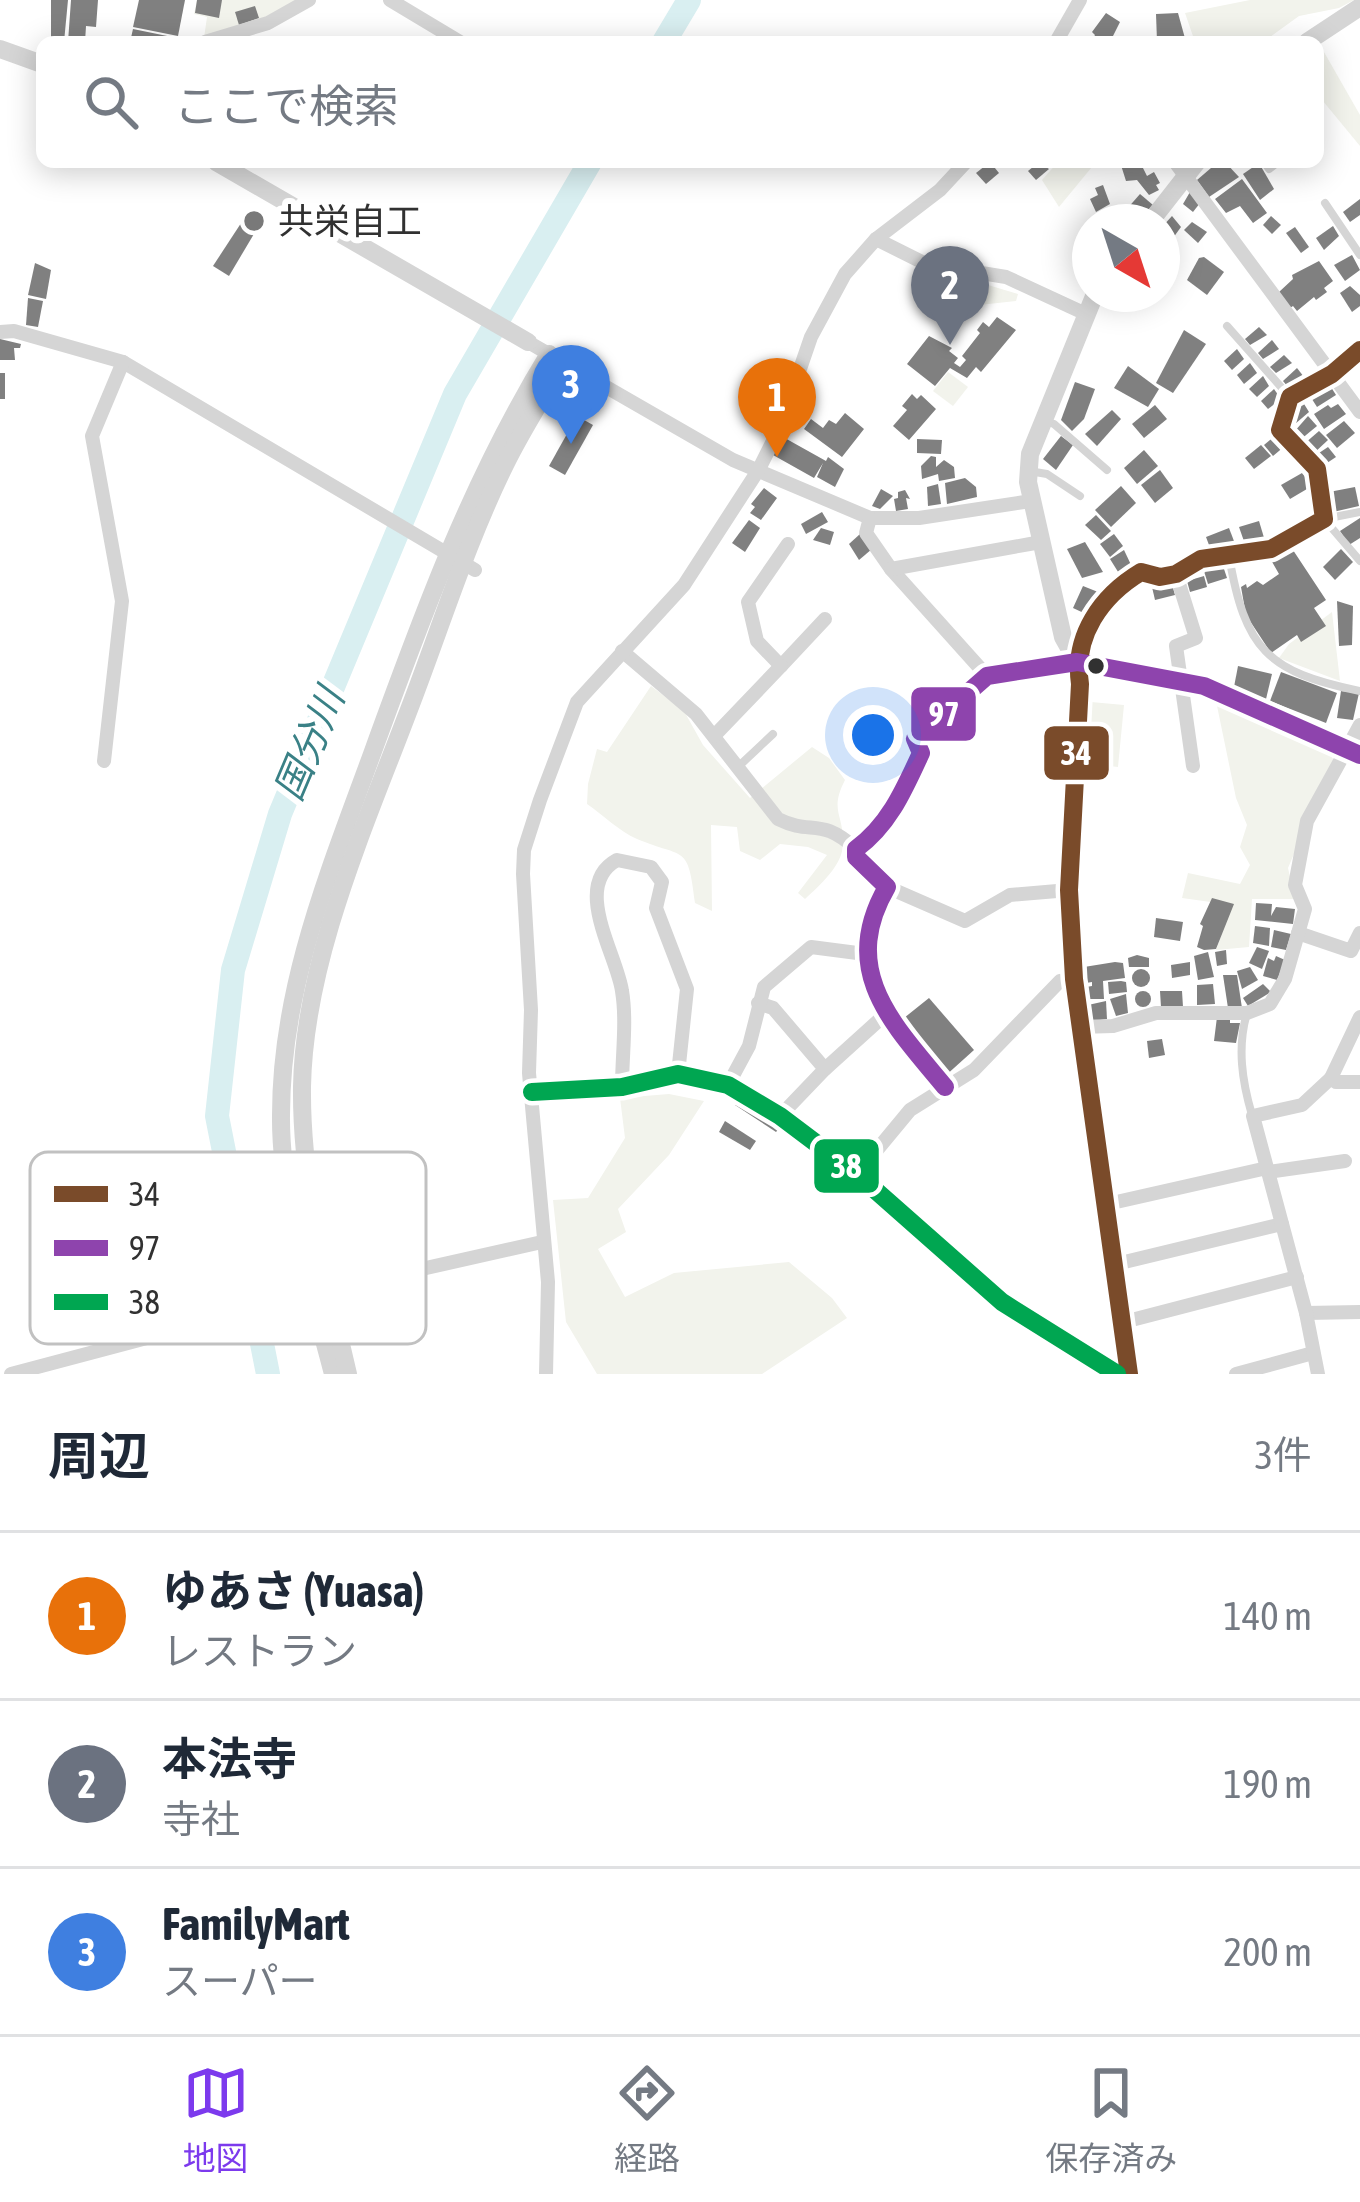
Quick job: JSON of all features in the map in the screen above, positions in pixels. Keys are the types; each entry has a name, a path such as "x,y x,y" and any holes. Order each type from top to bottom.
{"street":[{"path":"225,36 268,23 309,0"},
{"path":"390,0 450,36"},
{"path":"1059,36 1080,0"},
{"path":"1316,36 1360,7"},
{"path":"0,49 36,62"},
{"path":"226,168 733,460 870,518 919,518 1031,501"},
{"path":"546,1374 548,1282 532,1092 524,850 577,702 684,585 759,469 826,305 845,274 876,239 940,190 960,168"},
{"path":"1162,204 1185,168"},
{"path":"1187,168 1360,412"},
{"path":"876,239 926,264 1006,277 1087,314 1030,454 1029,471 1031,501 1063,637 1077,662"},
{"path":"0,332 14,331 123,362 455,557"},
{"path":"1129,1374 1074,979 1069,890 1080,684 1077,662 1083,637 1118,586 1141,572 1160,577 1202,559 1271,548 1324,518 1317,469 1280,430 1290,397 1332,374 1360,350"},
{"path":"284,1152 280,1116 291,1007 306,936 455,557 476,483 556,358"},
{"path":"104,760 122,601 92,436 123,362"},
{"path":"870,518 866,533 891,569 987,676"},
{"path":"891,569 1041,542"},
{"path":"781,666 758,641 748,602 788,544"},
{"path":"1176,574 1196,638 1175,646 1193,766"},
{"path":"713,736 825,619"},
{"path":"622,651 685,702 778,819 793,826 819,825 838,832 887,887 964,921 1010,895 1069,890"},
{"path":"856,849 885,822 908,780 921,753 915,739 987,676 1077,662 1178,678 1354,752"},
{"path":"1079,1027 1113,1026 1156,1013 1247,1013 1264,1008 1279,993 1305,909 1295,885 1307,821 1354,752 1360,725"},
{"path":"622,1087 622,990 597,913 601,875 605,866 617,860 651,867 662,882 656,908 687,989 678,1074"},
{"path":"887,887 865,954 871,980 888,1012 945,1088"},
{"path":"1298,932 1351,951 1360,933"},
{"path":"728,1085 749,1046 764,988 811,947 865,954"},
{"path":"857,1174 910,1110 974,1070 1060,981 1074,979"},
{"path":"758,1003 772,1008 824,1069"},
{"path":"780,1116 888,1012"},
{"path":"1318,1374 1253,1116 1302,1106 1331,1078 1360,1017"},
{"path":"532,1092 622,1087 678,1074 728,1085 780,1116 857,1174 1002,1302 1117,1374"},
{"path":"1331,1078 1360,1082"},
{"path":"1103,1205 1268,1170 1346,1161"},
{"path":"1112,1265 1282,1223"},
{"path":"426,1269 542,1242"},
{"path":"1120,1323 1297,1277"},
{"path":"1306,1313 1360,1312"},
{"path":"11,1374 125,1344"},
{"path":"326,1344 333,1374"},
{"path":"335,1344 348,1374"},
{"path":"1236,1374 1313,1353"}],"lane":[{"path":"1324,203 1360,255"},
{"path":"1227,326 1290,397"},
{"path":"1043,421 1054,424 1107,470"},
{"path":"1029,471 1047,474 1080,496"},
{"path":"1324,518 1360,512"},
{"path":"1324,518 1360,561"},
{"path":"1229,556 1241,616 1264,654 1332,687 1360,691"},
{"path":"736,768 772,734"},
{"path":"1247,1013 1242,1032 1243,1082 1253,1116"}],"shaded area":[{"path":"197,0 301,0 265,19 210,36 204,36 207,17 194,14"},
{"path":"1250,0 1354,0 1299,16 1271,36 1193,36 1185,13"},
{"path":"1324,52 1360,115 1360,146 1324,102"},
{"path":"1053,168 1091,168 1059,207 1042,180"},
{"path":"978,282 1018,294 1016,301 961,307 964,290"},
{"path":"948,372 968,387 953,406 933,391"},
{"path":"1332,612 1340,681 1279,658 1289,644"},
{"path":"651,686 684,711 703,745 750,798 812,747 829,758 845,780 838,806 842,852 805,899 798,893 827,855 780,844 760,860 740,851 737,827 711,825 712,911 695,903 690,870 681,856 630,836 587,804 597,749 607,752"},
{"path":"1216,701 1320,743 1334,760 1288,868 1295,899 1252,899 1249,947 1216,950 1232,905 1182,898 1188,873 1240,884 1250,865 1240,847 1247,825 1236,798"},
{"path":"1091,702 1124,705 1118,767 1084,763"},
{"path":"669,1094 704,1101 669,1155 618,1209 626,1232 598,1249 625,1297 674,1273 789,1262 832,1298 847,1318 762,1374 597,1374 566,1322 553,1200 588,1198 625,1138 620,1098"}],"building":[{"path":"51,0 68,0 65,36 51,36"},
{"path":"71,0 98,0 96,27 86,26 85,36 68,36"},
{"path":"139,0 185,0 178,36 133,27"},
{"path":"197,0 222,0 219,18 195,13"},
{"path":"255,6 259,18 239,25 235,12"},
{"path":"1106,13 1120,22 1113,36 1092,32"},
{"path":"1178,13 1184,36 1157,36 1156,14"},
{"path":"133,29 167,36 131,36"},
{"path":"995,168 999,173 986,184 976,173"},
{"path":"1032,168 1049,169 1036,180 1028,171"},
{"path":"1122,168 1143,168 1147,176 1154,172 1159,190 1149,195 1137,180 1126,181"},
{"path":"1211,168 1231,168 1239,177 1209,197 1197,180"},
{"path":"1262,168 1274,189 1260,200 1243,174"},
{"path":"1242,179 1267,213 1253,223 1240,206 1226,213 1215,199"},
{"path":"1103,185 1110,204 1092,204 1090,199 1098,195 1095,188"},
{"path":"1190,192 1200,203 1193,212 1183,204"},
{"path":"1140,194 1152,204 1131,204"},
{"path":"1360,199 1360,215 1350,222 1343,212"},
{"path":"247,214 261,222 229,276 213,266"},
{"path":"1271,216 1281,225 1272,234 1263,225"},
{"path":"1192,222 1207,232 1198,243 1184,230"},
{"path":"1333,226 1339,236 1324,250 1316,238"},
{"path":"1295,227 1309,247 1301,253 1286,233"},
{"path":"1352,255 1360,270 1345,281 1334,265"},
{"path":"1204,257 1224,272 1207,295 1187,280"},
{"path":"1319,261 1333,281 1324,288 1327,292 1297,311 1290,308 1279,292 1292,275"},
{"path":"35,263 51,270 46,299 28,295"},
{"path":"1350,286 1360,295 1360,306 1352,312 1340,293"},
{"path":"28,298 43,301 38,327 26,325"},
{"path":"997,317 1016,330 981,372 976,367 967,378 950,368 935,386 907,364 929,336 952,348 949,351 958,358 954,363 960,367 966,360 962,356 980,333 977,330 983,322 989,327"},
{"path":"1259,327 1267,335 1250,345 1245,339"},
{"path":"1184,330 1206,344 1173,393 1156,383"},
{"path":"0,339 21,344 14,348 15,360 0,360"},
{"path":"1272,340 1279,349 1263,359 1258,353"},
{"path":"1237,349 1244,359 1232,370 1224,361"},
{"path":"1284,355 1292,363 1276,373 1270,367"},
{"path":"1250,363 1257,373 1244,384 1237,375"},
{"path":"1128,366 1159,389 1148,407 1114,388"},
{"path":"1297,368 1304,377 1288,387 1283,381"},
{"path":"0,373 5,373 5,399 0,399"},
{"path":"1263,376 1269,386 1257,397 1249,389"},
{"path":"1075,382 1095,389 1084,419 1072,431 1061,420"},
{"path":"1329,384 1336,395 1317,407 1310,396"},
{"path":"1274,389 1281,399 1268,409 1261,401"},
{"path":"912,394 917,399 921,395 936,409 909,440 893,426 907,410 902,406"},
{"path":"1301,399 1309,412 1295,424 1289,418 1290,410"},
{"path":"1338,404 1346,414 1324,429 1314,414"},
{"path":"1155,405 1167,419 1144,438 1132,424"},
{"path":"1112,410 1121,419 1097,446 1085,434"},
{"path":"845,413 864,429 842,457 804,429 811,419 823,428 829,420 836,424"},
{"path":"577,416 593,425 565,475 549,466"},
{"path":"1308,416 1317,426 1300,440 1294,432"},
{"path":"1344,421 1355,433 1337,448 1326,435"},
{"path":"1319,431 1328,440 1313,454 1304,444"},
{"path":"1277,434 1286,445 1273,456 1264,445"},
{"path":"1061,436 1073,445 1056,470 1043,459"},
{"path":"783,437 844,469 835,487 817,477 823,463 814,478 773,455"},
{"path":"917,439 942,440 941,454 917,453"},
{"path":"1261,445 1271,456 1254,469 1245,458"},
{"path":"1328,447 1336,457 1321,467 1313,457"},
{"path":"1144,450 1158,466 1137,484 1124,468"},
{"path":"936,457 936,467 944,460 954,467 955,478 939,481 938,474 922,479 921,466"},
{"path":"1160,470 1173,488 1155,503 1141,485"},
{"path":"1302,473 1312,486 1290,499 1281,485"},
{"path":"965,478 976,487 977,497 947,504 945,483"},
{"path":"938,484 941,504 928,506 927,487"},
{"path":"1121,486 1136,503 1111,527 1095,510"},
{"path":"1355,487 1359,506 1333,512 1329,492"},
{"path":"764,488 777,498 761,520 750,513"},
{"path":"881,489 893,496 880,509 872,506"},
{"path":"905,490 908,509 896,511 894,499"},
{"path":"822,512 828,522 806,534 801,524"},
{"path":"1096,515 1111,531 1101,540 1085,525"},
{"path":"1360,518 1360,538 1349,545 1340,531"},
{"path":"749,520 760,528 745,552 732,543"},
{"path":"1259,521 1265,541 1246,547 1239,527"},
{"path":"821,528 834,532 830,545 813,540"},
{"path":"1229,528 1237,549 1212,553 1206,537"},
{"path":"860,534 872,549 859,560 849,544"},
{"path":"1114,534 1123,546 1110,557 1100,544"},
{"path":"1085,542 1103,572 1082,578 1067,549"},
{"path":"1291,547 1326,600 1314,608 1326,626 1301,642 1297,635 1271,653 1246,615 1241,587 1257,581 1263,585 1279,574 1271,560"},
{"path":"1341,549 1353,562 1335,580 1323,567"},
{"path":"1124,550 1133,569 1120,575 1110,559"},
{"path":"1222,563 1227,578 1208,584 1203,568"},
{"path":"1204,576 1207,587 1190,592 1187,581"},
{"path":"1171,581 1175,595 1155,600 1152,587"},
{"path":"1083,586 1098,592 1088,615 1073,608"},
{"path":"1337,601 1353,606 1352,645 1339,646"},
{"path":"1238,666 1272,674 1266,699 1234,687"},
{"path":"1281,672 1337,693 1326,723 1270,701"},
{"path":"1341,691 1359,693 1353,720 1337,718"},
{"path":"1212,898 1234,904 1216,949 1204,950 1197,947 1200,924"},
{"path":"1256,903 1272,904 1271,916 1276,907 1295,909 1293,924 1255,920"},
{"path":"1156,918 1183,922 1180,941 1154,937"},
{"path":"1255,926 1270,928 1269,946 1253,943"},
{"path":"1274,930 1291,934 1286,950 1271,947"},
{"path":"1257,947 1269,951 1262,969 1249,963"},
{"path":"1226,950 1227,964 1217,966 1215,952"},
{"path":"1208,952 1214,977 1198,980 1194,956"},
{"path":"1276,956 1285,960 1277,980 1263,976 1268,958 1274,961"},
{"path":"1128,958 1149,958 1149,967 1129,967"},
{"path":"1190,962 1190,975 1172,978 1171,965"},
{"path":"1123,963 1125,978 1103,981 1104,999 1087,999 1086,987 1092,982 1086,983 1084,967"},
{"path":"1250,967 1258,980 1242,989 1237,971"},
{"path":"1141,969 1150,978 1141,987 1132,978"},
{"path":"1223,975 1237,975 1242,1008 1228,1008"},
{"path":"1108,982 1126,982 1127,992 1109,994"},
{"path":"1213,984 1215,1004 1197,1005 1197,985"},
{"path":"1263,984 1271,992 1248,1006 1243,998"},
{"path":"1143,991 1151,999 1143,1007 1135,999"},
{"path":"1160,991 1182,991 1183,1007 1161,1007"},
{"path":"1126,994 1128,1013 1116,1016 1110,999"},
{"path":"929,998 974,1050 944,1077 899,1022"},
{"path":"1106,1001 1107,1019 1093,1021 1088,1005"},
{"path":"1217,1017 1240,1023 1236,1043 1214,1041"},
{"path":"1162,1039 1165,1055 1149,1058 1147,1041"},
{"path":"741,1096 784,1123 776,1132 735,1105"},
{"path":"725,1121 756,1141 750,1150 719,1132"}],"waterway":[{"name":"国分川","path":"668,36 689,0"},
{"name":"国分川","path":"224,1152 217,1116 233,970 280,814 455,394 587,168"},
{"name":"国分川","path":"262,1344 268,1374"}],"transit line":[{"name":"34","path":"1129,1374 1074,979 1069,890 1081,650 1102,605 1141,572 1160,577 1176,574 1201,559 1271,549 1324,519 1317,469 1280,430 1290,397 1332,374 1360,350"},
{"name":"97","path":"945,1087 907,1041 878,995 868,945 873,917 887,887 856,857 856,849 878,829 902,793 921,753 915,739 987,676 1077,662 1204,686 1360,755"},
{"name":"38","path":"532,1092 622,1087 678,1074 728,1085 780,1116 857,1174 1002,1302 1117,1374"}],"place":[{"name":"共栄自工","path":"254,221"},
{"name":"本法寺","path":"950,345"},
{"name":"FamilyMart","path":"571,444"},
{"name":"ゆあさ (Yuasa)","path":"777,457"}]}
